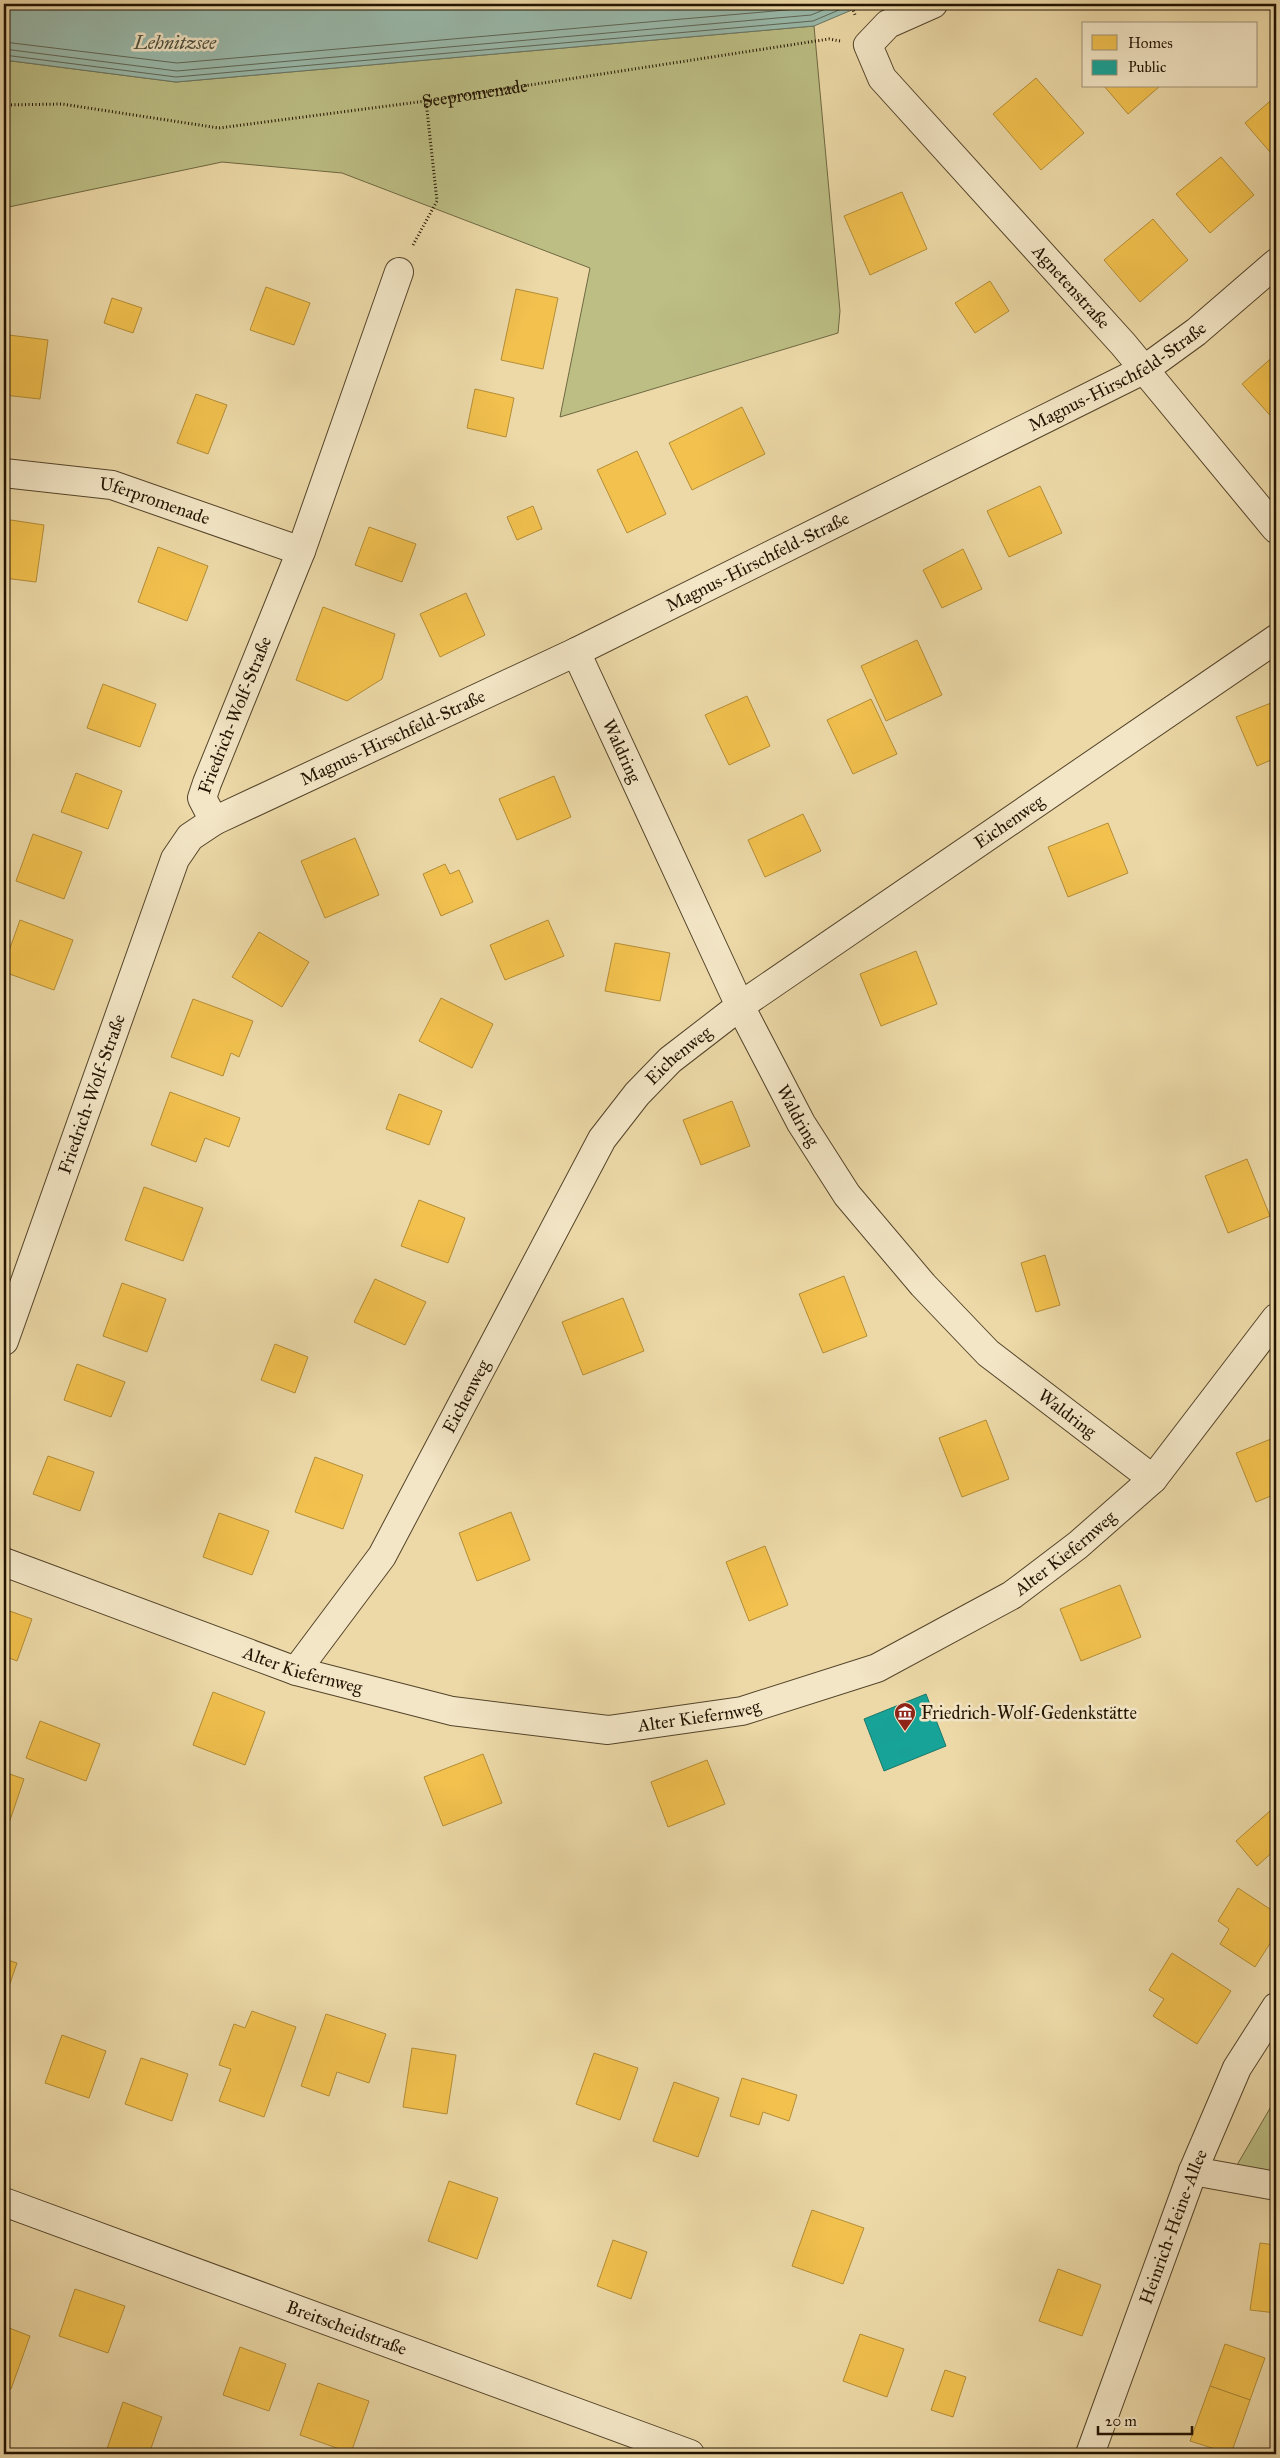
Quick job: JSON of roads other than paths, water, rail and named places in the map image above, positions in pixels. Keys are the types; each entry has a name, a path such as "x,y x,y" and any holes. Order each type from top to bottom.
{"street":[{"name":"Agnetenstraße","path":"933,4 888,24 868,45 882,78 1145,369 1276,529"},
{"name":"Magnus-Hirschfeld-Straße","path":"214,820 576,652 1145,369 1196,332 1276,263"},
{"name":"Friedrich-Wolf-Straße","path":"4,1341 175,859 190,837 214,820 202,798 300,551 399,272"},
{"name":"Uferpromenade","path":"4,473 112,485 300,551"},
{"name":"Eichenweg","path":"296,1671 382,1556 602,1139 637,1094 670,1060 740,1006 1276,639"},
{"name":"Waldring","path":"576,652 740,1006 801,1123 847,1195 923,1285 988,1353 1153,1479"},
{"name":"Alter Kiefernweg","path":"4,1562 296,1671 452,1711 608,1730 742,1711 877,1668 1012,1595 1078,1545 1153,1479 1272,1331"},
{"name":"Heinrich-Heine-Allee","path":"1090,2454 1193,2170 1237,2068 1276,2007"},
{"path":"1193,2170 1276,2186"},
{"name":"Breitscheidstraße","path":"4,2202 690,2454"}],"water":[{"name":"Lehnitzsee","path":"4,4 866,4 814,26 176,82 4,60"}],"place":[{"name":"Friedrich-Wolf-Gedenkstätte","path":"905,1732"}]}
